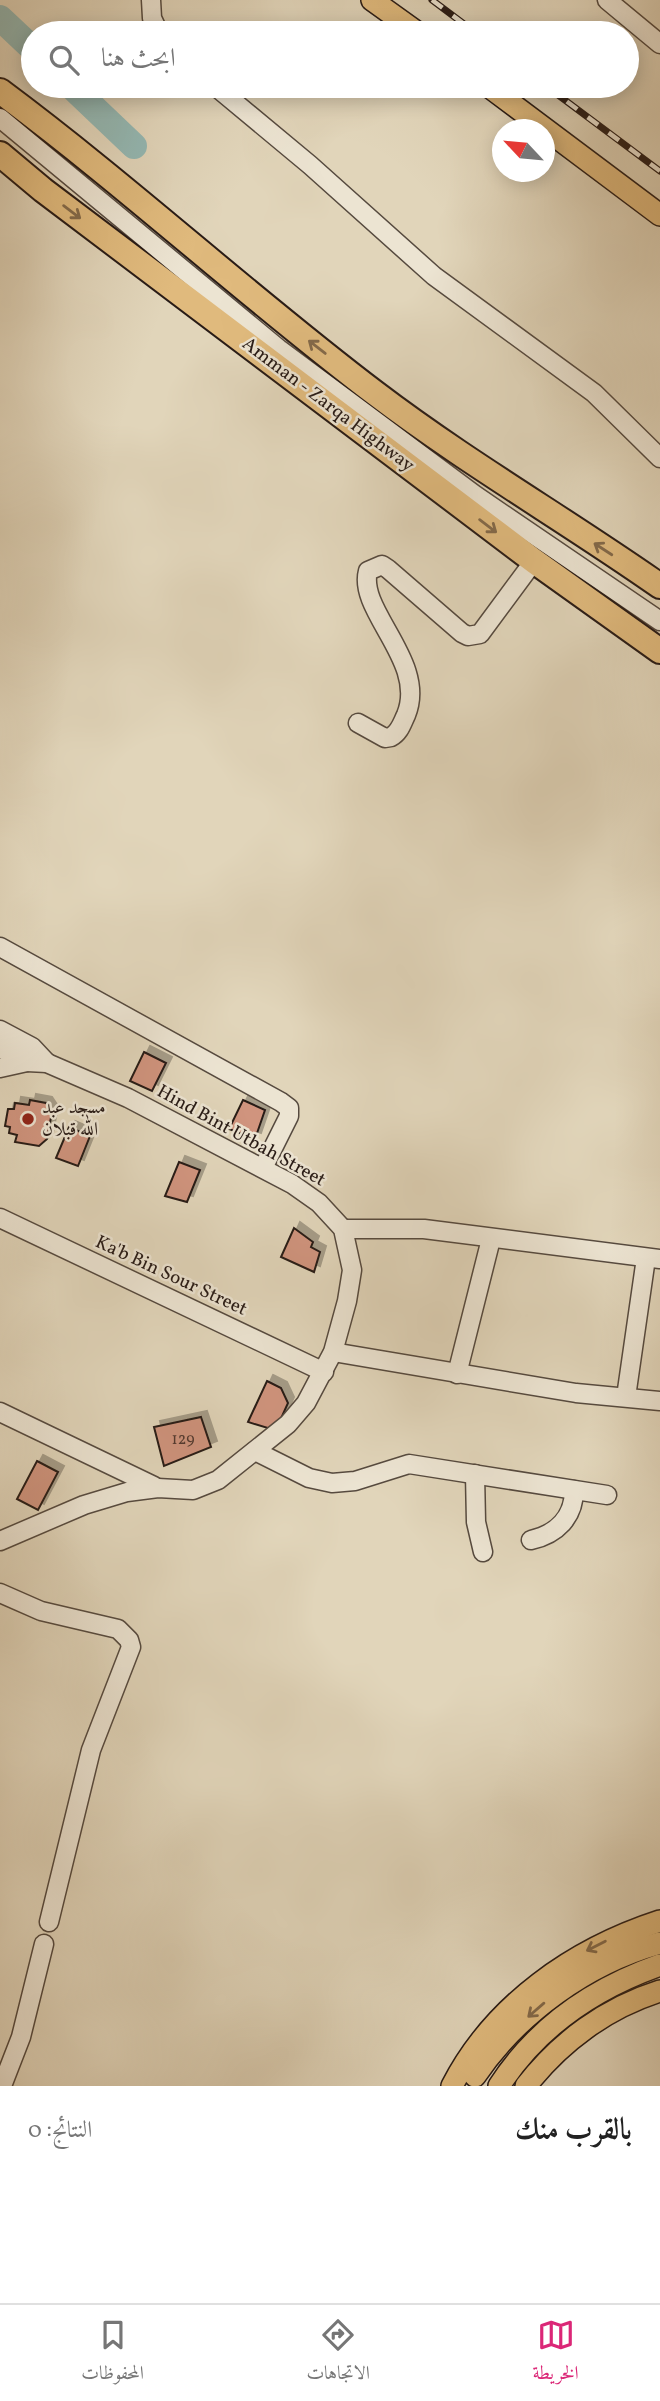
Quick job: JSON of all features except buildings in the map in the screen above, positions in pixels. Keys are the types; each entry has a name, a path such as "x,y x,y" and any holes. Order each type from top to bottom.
{"highway":[{"name":"Amman - Zarqa Highway","path":"0,91 98,167 293,329 393,407 455,453 660,586"},
{"name":"Amman - Zarqa Highway","path":"0,154 43,190 534,561 660,651"},
{"path":"0,166 43,190"}],"main road":[{"path":"372,0 401,21"},
{"path":"504,98 660,215"},
{"path":"452,2086 489,2032 524,1996 588,1950 660,1921"},
{"path":"468,2086 515,2028 561,1990 605,1964 660,1943"},
{"path":"499,2086 537,2039 580,2003 604,1988 660,1965"},
{"path":"526,2086 547,2061 578,2033 613,2011 660,1991"}],"street":[{"path":"151,0 153,21"},
{"path":"607,0 632,21"},
{"path":"639,27 660,44"},
{"path":"230,98 310,164 434,276 594,393 660,458"},
{"path":"0,111 316,369 469,482 660,612"},
{"path":"0,118 279,349 465,488 660,621"},
{"path":"358,723 385,738 391,737 399,729 411,699 402,660 367,585 368,571 382,565 462,633 474,636 480,634 534,561"},
{"path":"0,947 289,1108 289,1116 262,1168"},
{"name":"Hind Bint Utbah Street","path":"0,1030 32,1047 47,1063"},
{"name":"Hind Bint Utbah Street","path":"0,1048 27,1062 47,1063 128,1098 262,1168 319,1203 343,1229"},
{"path":"0,1068 27,1062"},
{"name":"Ka'b Bin Sour Street","path":"0,1218 324,1372"},
{"path":"0,1541 84,1505 141,1488 193,1490 206,1486 255,1451 297,1414 324,1372 333,1352 348,1301 352,1270 343,1229 424,1229 653,1258 626,1397"},
{"path":"457,1374 491,1239"},
{"path":"333,1352 576,1393 660,1401"},
{"path":"0,1412 158,1488"},
{"path":"255,1451 309,1478 332,1483 355,1481 409,1464 607,1495"},
{"path":"475,1474 476,1522 483,1552"},
{"path":"531,1540 548,1535 563,1524 572,1508 574,1490"},
{"path":"0,1593 41,1611 118,1629 129,1640 131,1647 91,1750 49,1922"},
{"path":"2,2086 21,2037 44,1944"}],"waterway":[{"path":"0,18 21,38"},
{"path":"84,98 134,146"}],"railway":[{"path":"432,0 460,21"},
{"path":"562,98 660,171"}],"place":[{"name":"مسجد عبد الله قبلان","path":"28,1119"}]}
